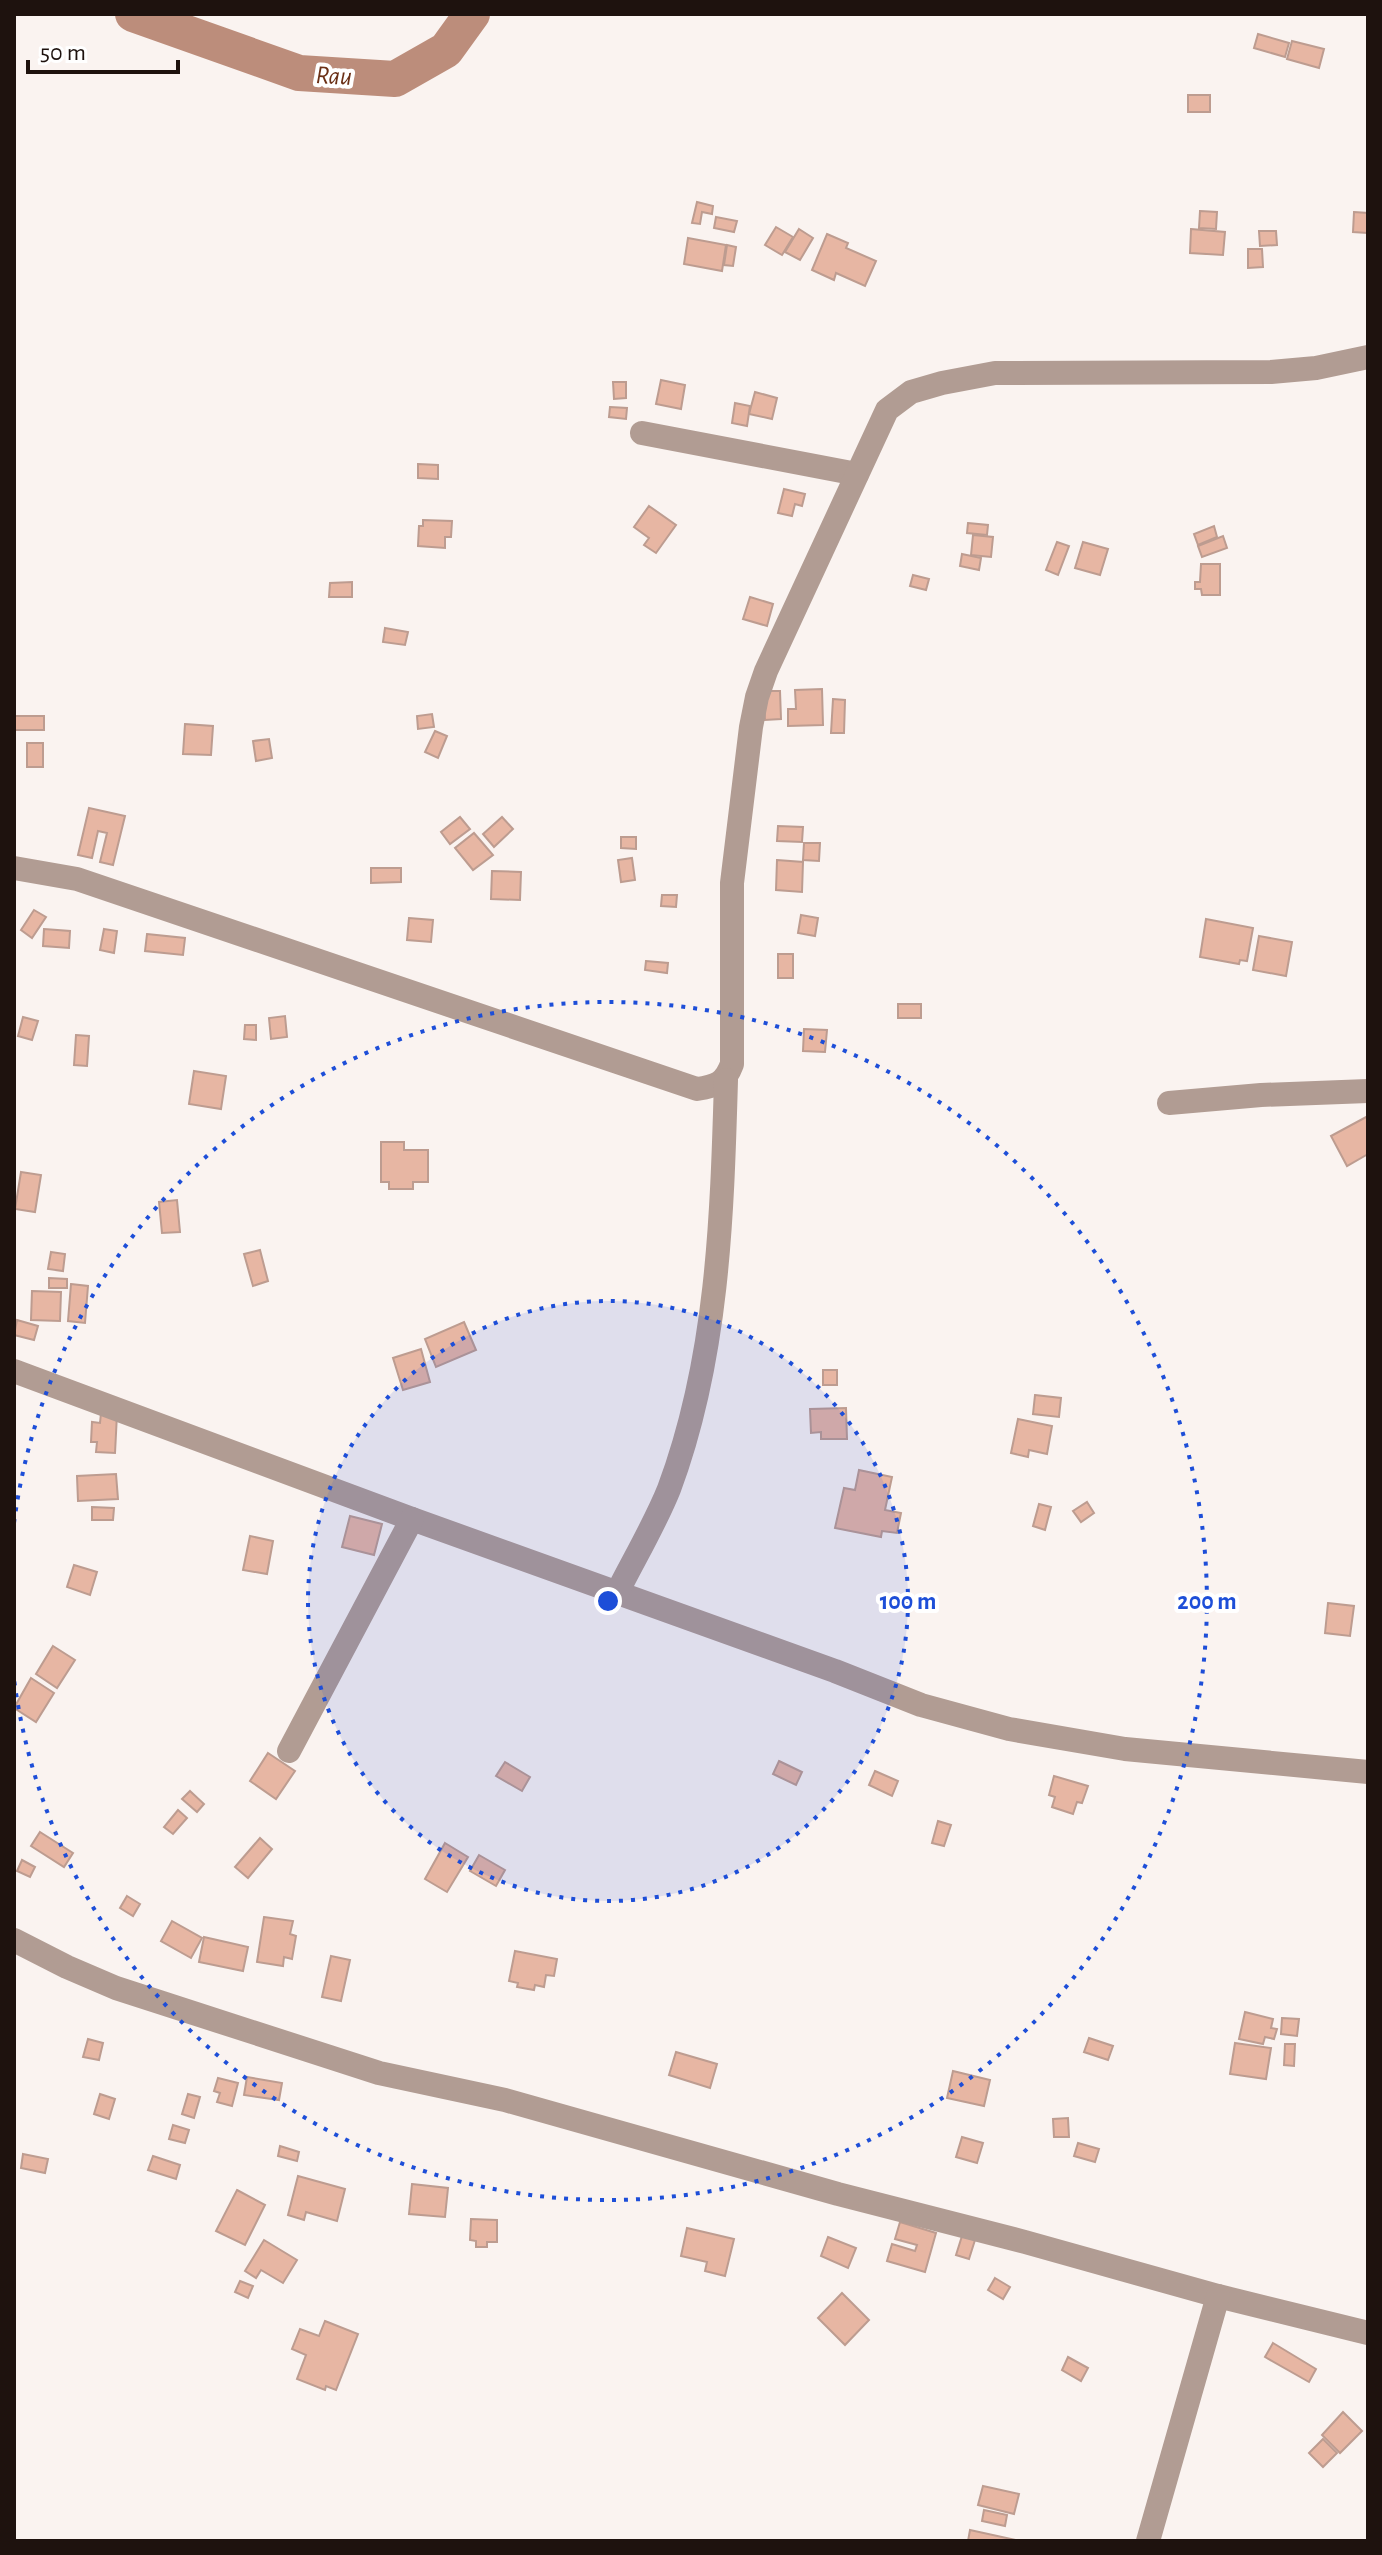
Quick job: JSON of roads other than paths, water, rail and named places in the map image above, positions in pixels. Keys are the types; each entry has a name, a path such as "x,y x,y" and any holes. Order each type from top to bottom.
{"street":[{"path":"617,1593 668,1491 688,1432 709,1335 722,1219 726,1080 732,1064 732,883 757,697 766,671 887,410 911,392 995,373 1271,372 1316,368 1368,357"},
{"path":"642,433 857,474"},
{"path":"14,868 77,879 697,1089 726,1080"},
{"path":"1169,1103 1261,1095 1368,1091"},
{"path":"14,1371 921,1705 1009,1729 1125,1749 1368,1772"},
{"path":"289,1751 412,1519"},
{"path":"14,1940 116,1988 379,2073 505,2100 838,2194 1368,2333"},
{"path":"1148,2541 1218,2296"}],"waterway":[{"name":"Rau","path":"133,14 299,73 395,79 446,50 472,14"}]}
